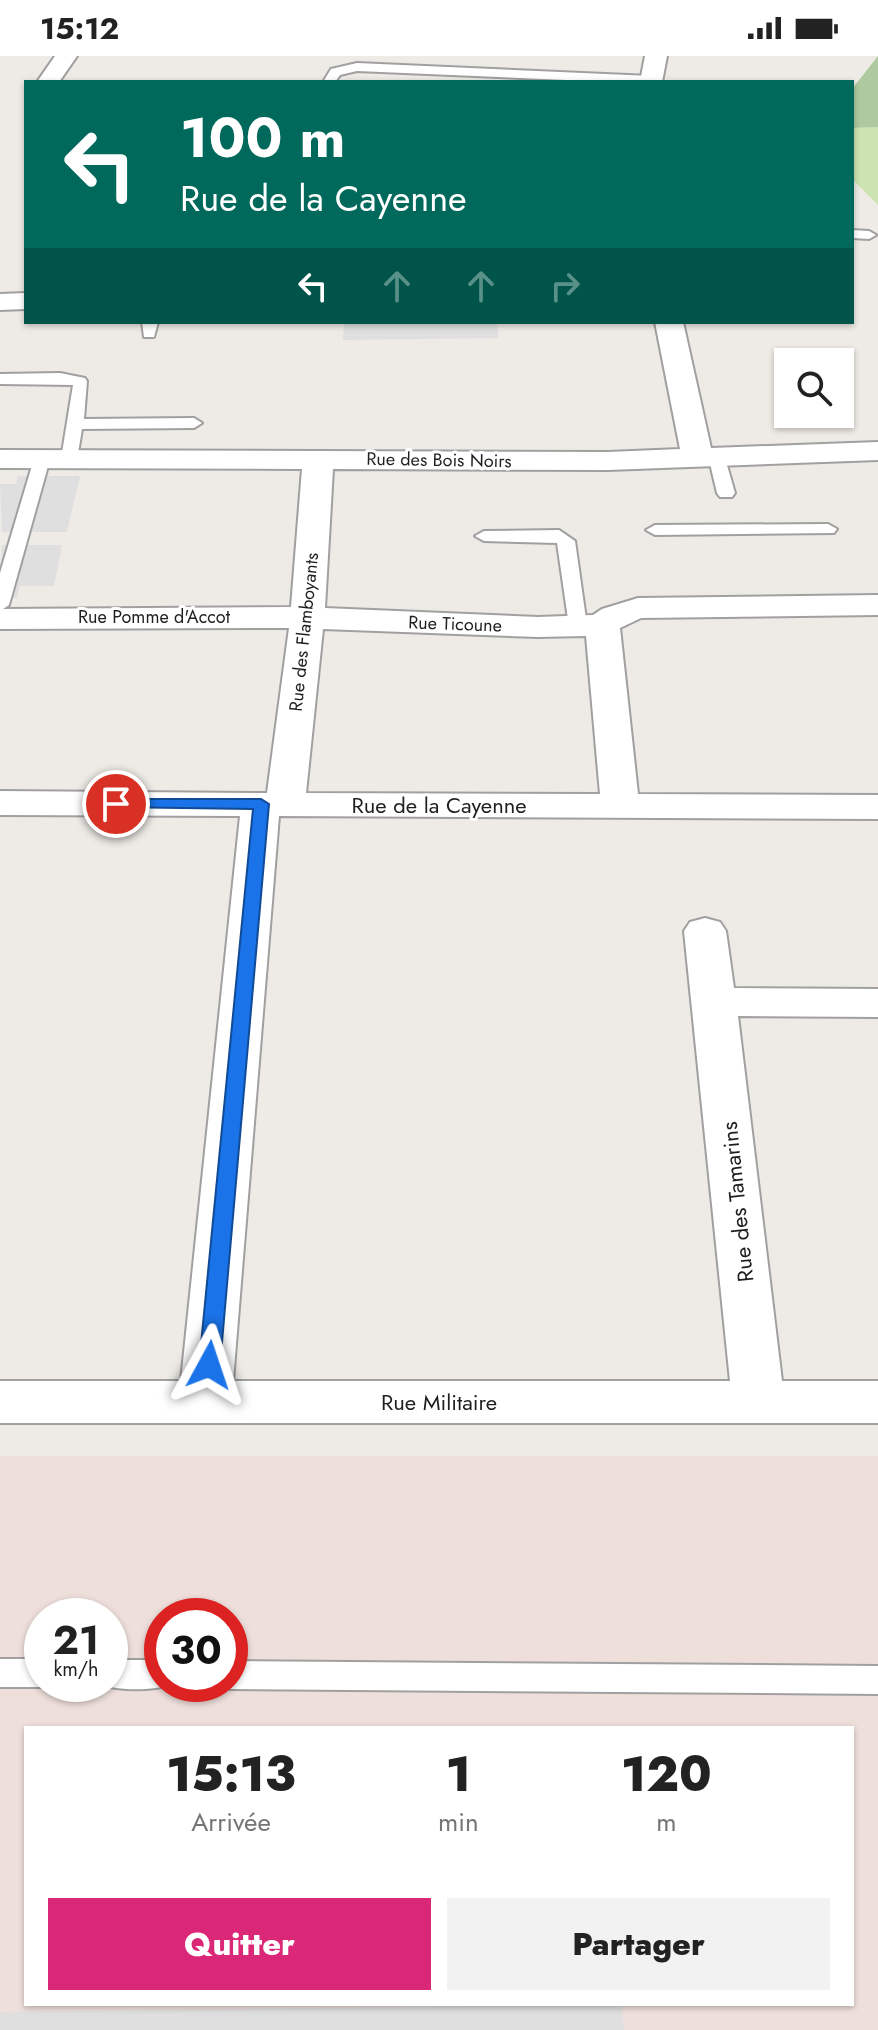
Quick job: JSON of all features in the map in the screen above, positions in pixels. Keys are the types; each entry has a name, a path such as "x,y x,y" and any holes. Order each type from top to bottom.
{"street":[{"path":"49,80 66,56"},
{"path":"651,80 656,56"},
{"path":"0,302 24,301"},
{"path":"670,324 707,456"},
{"name":"Rue des Bois Noirs","path":"0,459 592,461 878,451"},
{"name":"Rue des Flamboyants","path":"205,1403 273,804 307,618 318,459"},
{"name":"Rue Ticoune","path":"307,618 590,625 638,608 878,605"},
{"name":"Rue Pomme d'Accot","path":"0,619 307,618"},
{"path":"590,625 620,805"},
{"name":"Rue de la Cayenne","path":"0,803 878,807"},
{"name":"Rue des Tamarins","path":"705,931 758,1402"},
{"path":"715,1002 878,1003"},
{"name":"Rue Militaire","path":"0,1402 878,1402"}],"lane":[{"path":"330,80 335,72 357,67 630,80"},
{"path":"854,234 869,235"},
{"path":"0,379 60,378 79,381 75,424 56,459 0,605"},
{"path":"75,424 194,423"},
{"path":"707,456 728,502 734,529"},
{"path":"655,530 828,529"},
{"path":"484,536 559,535 566,541 590,625"},
{"path":"0,1673 24,1673"},
{"path":"248,1675 878,1680"}],"shaded area":[{"path":"344,324 497,324 499,338 343,340"},
{"path":"18,476 80,476 67,532 2,532 0,484 16,484"},
{"path":"2,545 62,545 54,586 20,586 17,598 0,598"},
{"path":"0,1456 878,1456 878,2030 0,2030"},
{"path":"622,2006 624,2030 0,2030 0,2012"}],"green space":[{"path":"878,56 878,127 854,128 854,86"},
{"path":"878,127 878,205 854,181 854,128"}],"route":[{"path":"116,804 261,804 209,1365"}]}
